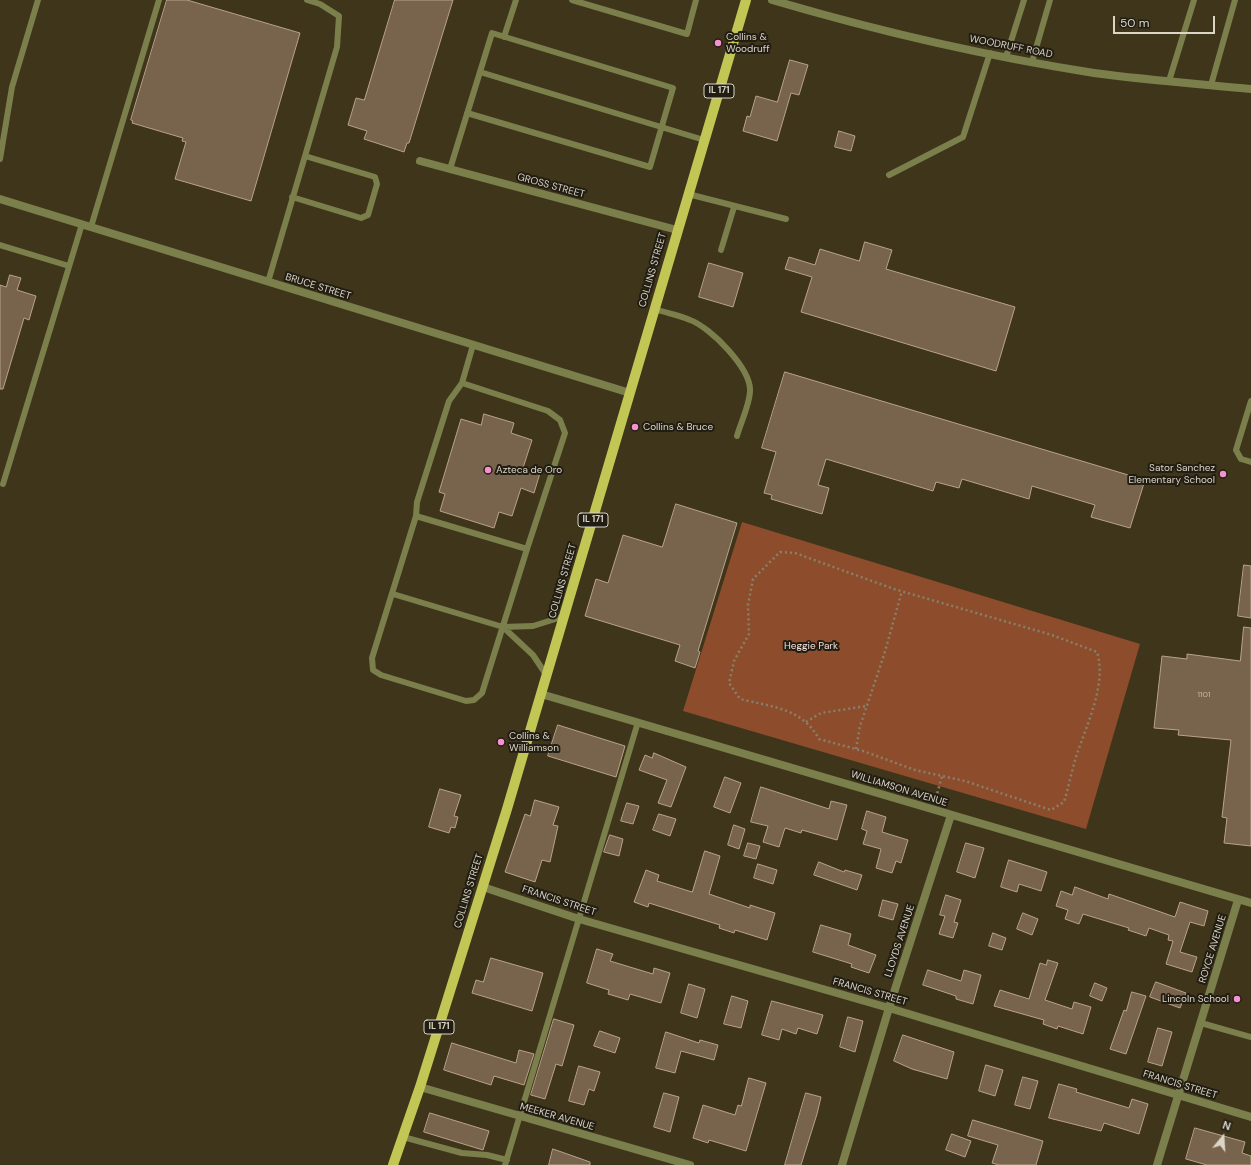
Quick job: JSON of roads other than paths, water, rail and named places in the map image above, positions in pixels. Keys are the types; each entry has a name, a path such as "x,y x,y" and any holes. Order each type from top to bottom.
{"main road":[{"name":"COLLINS STREET","path":"393,1165 420,1087 483,888 565,616 677,230 746,0"}],"street":[{"name":"WOODRUFF ROAD","path":"772,0 845,22 1032,62 1096,73 1251,89"},
{"name":"GROSS STREET","path":"420,161 677,230"},
{"name":"BRUCE STREET","path":"0,199 630,393"},
{"name":"WILLIAMSON AVENUE","path":"541,694 1251,904"},
{"name":"LLOYDS AVENUE","path":"842,1165 889,1008 951,815"},
{"name":"FRANCIS STREET","path":"483,888 579,919 889,1008 1251,1117"},
{"name":"ROYCE AVENUE","path":"1157,1165 1238,900"},
{"name":"MEEKER AVENUE","path":"420,1087 690,1165"}],"lane":[{"path":"0,159 12,87 38,0"},
{"path":"91,227 159,0"},
{"path":"268,282 337,47 339,16 320,4 307,0"},
{"path":"504,37 516,0"},
{"path":"572,0 687,34 696,0"},
{"path":"1006,57 1024,0"},
{"path":"1032,62 1050,0"},
{"path":"1169,81 1194,0"},
{"path":"1211,85 1235,0"},
{"path":"450,169 467,113 492,33 673,88 650,168 467,113"},
{"path":"889,175 963,137 990,53"},
{"path":"480,72 704,140"},
{"path":"292,197 361,218 368,215 377,184 375,177 305,156"},
{"path":"688,194 786,219"},
{"path":"721,250 734,206"},
{"path":"3,484 82,224"},
{"path":"0,245 69,266"},
{"path":"655,310 691,320 709,332 733,355 748,378 750,392 737,436"},
{"path":"462,383 548,411 560,420 565,433 482,694 474,700 466,701 381,675 373,670 372,658 393,594 416,516 418,502 450,401 462,383 473,345"},
{"path":"1251,401 1249,417 1236,450 1241,459 1251,462"},
{"path":"416,516 527,549"},
{"path":"393,594 503,627 533,626 565,616"},
{"path":"503,627 534,655 547,676"},
{"path":"403,1137 462,1153 487,1155 506,1163 638,722"},
{"path":"1201,1023 1251,1037"}],"place":[{"name":"Collins & Woodruff","path":"718,43"},
{"name":"Collins & Bruce","path":"635,427"},
{"name":"Azteca de Oro","path":"488,470"},
{"name":"Sator Sanchez Elementary School","path":"1223,474"},
{"name":"Collins & Williamson","path":"501,742"},
{"name":"Lincoln School","path":"1237,999"}],"park label":[{"name":"Heggie Park","path":"811,646"}]}
